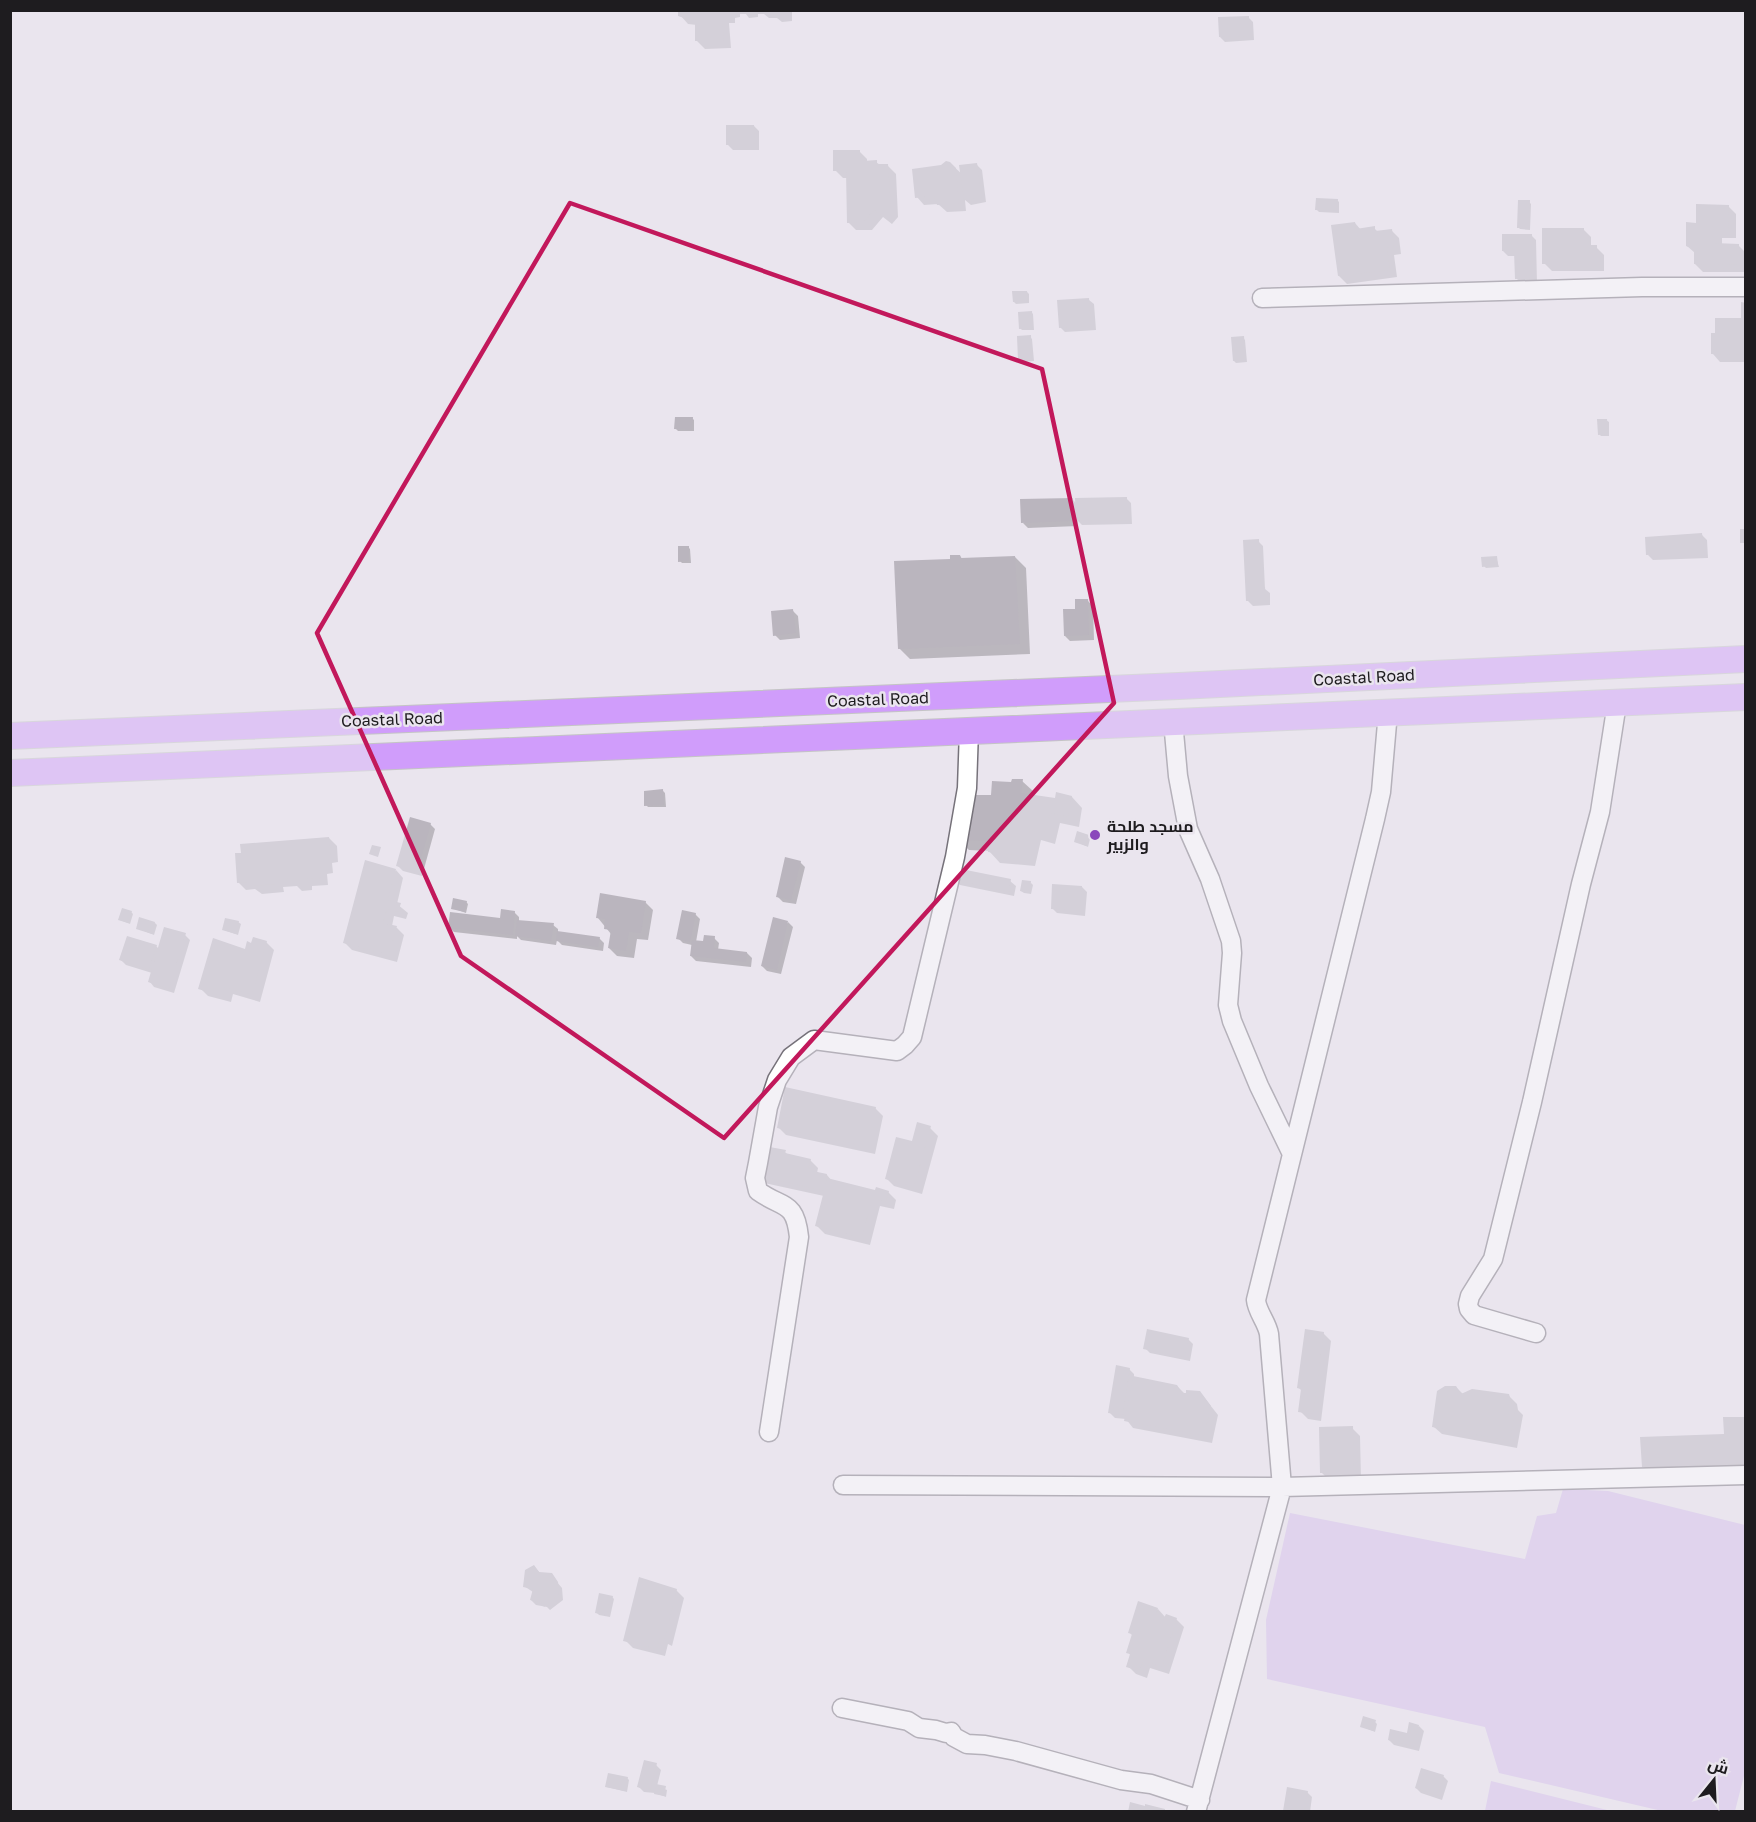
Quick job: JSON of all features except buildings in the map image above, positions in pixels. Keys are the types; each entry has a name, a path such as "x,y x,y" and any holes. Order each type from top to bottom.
{"highway":[{"name":"Coastal Road","path":"10,736 1167,687 1746,659"},
{"path":"10,773 1746,698"}],"street":[{"path":"1262,298 1642,287 1746,287"},
{"path":"1536,1333 1474,1315 1469,1310 1468,1304 1470,1296 1493,1259 1532,1102 1581,884 1600,812 1617,703"},
{"path":"842,1708 908,1721 919,1728 951,1732 954,1737 967,1744 999,1748 1121,1780 1150,1784 1198,1806 1282,1487 1269,1334 1264,1318 1255,1303 1376,819 1381,792 1388,712"},
{"path":"1173,722 1178,776 1188,828 1210,879 1231,941 1228,1005 1232,1021 1255,1077 1292,1154"},
{"path":"769,1432 799,1237 797,1218 786,1206 758,1191 755,1178 768,1107 777,1080 791,1057 814,1040 897,1051 912,1037 956,857 967,788 969,730"},
{"path":"843,1485 1282,1487 1746,1475"}],"highlighted area":[{"path":"570,203 1042,369 1114,703 724,1138 461,956 317,633"}],"shaded area":[{"path":"1563,1489 1608,1491 1745,1525 1746,1768 1735,1811 1662,1811 1499,1773 1485,1727 1267,1679 1266,1620 1290,1513 1525,1559 1537,1516 1556,1513"},
{"path":"1491,1781 1611,1811 1485,1811"}],"place":[{"name":"مسجد طلحة والزبير","path":"1095,835"}]}
